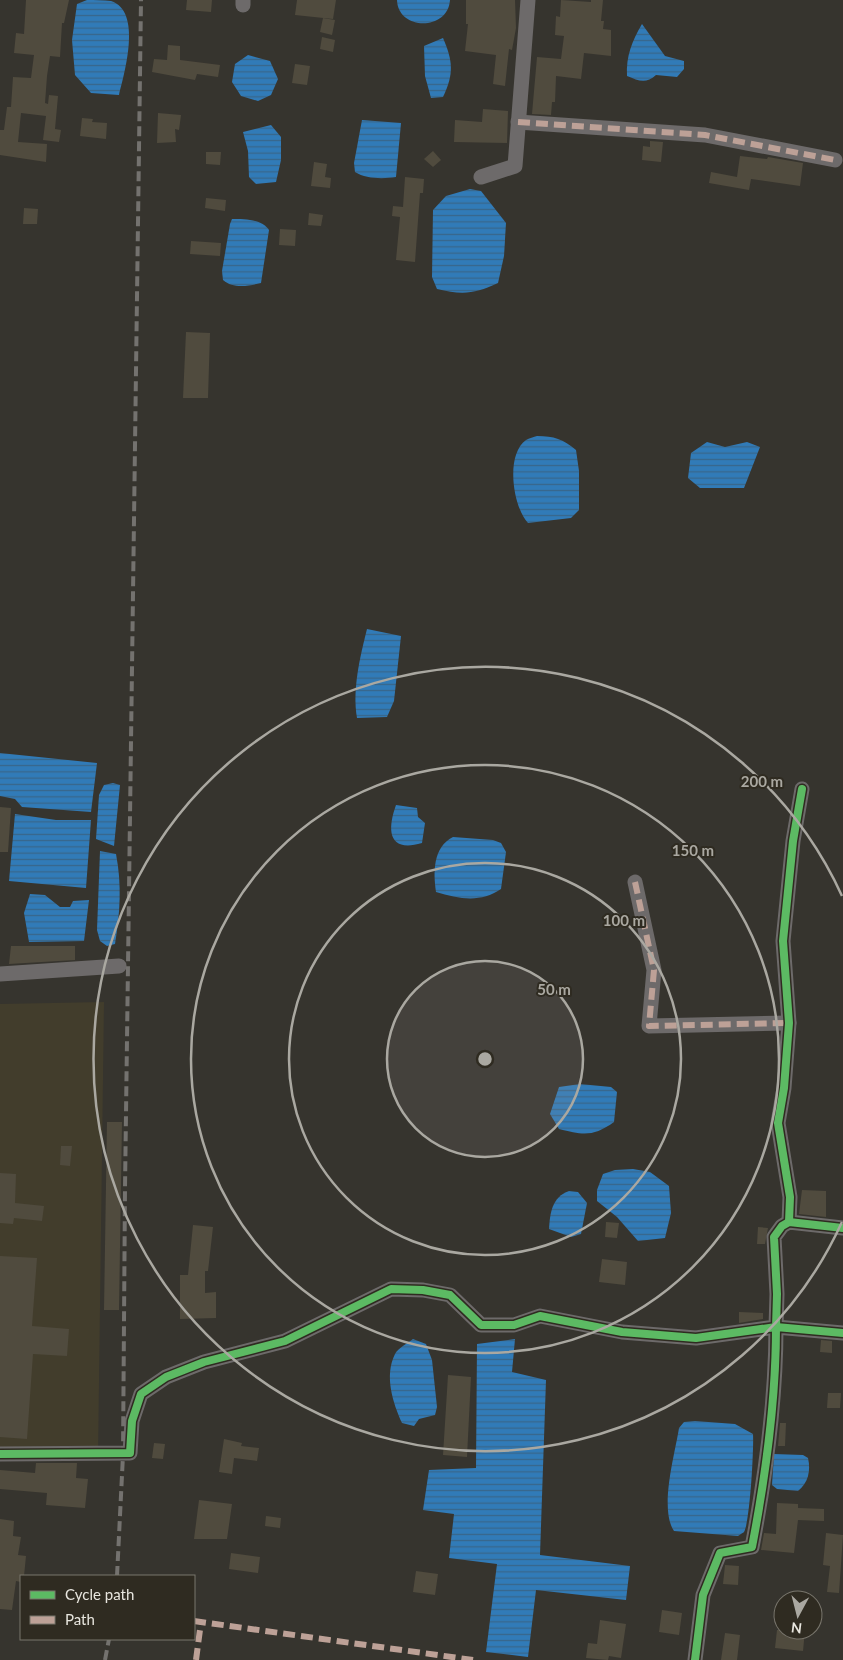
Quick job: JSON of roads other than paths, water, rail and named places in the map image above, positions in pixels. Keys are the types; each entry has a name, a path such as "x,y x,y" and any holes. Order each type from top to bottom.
{"street":[{"path":"481,177 515,166 528,0"},
{"path":"518,122 705,136 835,160"},
{"path":"789,1222 790,1197 778,1123 784,1088 790,1023 783,940 793,841 802,789"},
{"path":"636,882 654,970 649,1026 790,1023"},
{"path":"0,974 119,966"},
{"path":"696,1660 703,1595 720,1553 752,1546 770,1432 776,1375 777,1294 774,1238 782,1226 789,1222 843,1228"},
{"path":"0,1454 130,1453 132,1421 141,1394 166,1377 204,1362 285,1341 392,1289 423,1290 450,1295 481,1325 514,1325 540,1316 622,1332 696,1338 776,1327 843,1333"}],"water":[{"path":"87,0 111,1 120,7 126,17 129,29 129,43 125,72 119,95 91,93 75,75 72,40 77,4"},
{"path":"397,0 450,0 447,10 441,17 433,22 423,23 414,22 405,17 399,10"},
{"path":"642,24 665,56 684,61 684,69 677,77 656,75 649,80 642,81 627,76 630,49"},
{"path":"443,38 449,54 451,68 449,81 443,97 431,98 425,76 424,46"},
{"path":"248,55 270,61 278,79 271,95 258,101 241,96 232,82 235,64"},
{"path":"362,120 401,123 396,177 375,178 355,172 354,163"},
{"path":"271,125 281,137 281,160 276,182 256,184 249,177 248,151 243,132"},
{"path":"470,189 481,191 506,223 504,256 498,283 475,291 461,293 437,289 432,277 433,210 446,196"},
{"path":"232,219 257,222 266,226 269,230 261,283 236,286 223,280 222,271"},
{"path":"537,436 558,439 576,450 579,471 579,510 571,518 528,523 518,505 513,469 515,457 519,447 526,440"},
{"path":"707,442 725,447 747,442 760,447 744,488 700,488 688,478 691,453"},
{"path":"367,629 401,636 394,701 387,717 357,718 356,685"},
{"path":"0,753 97,763 91,812 22,807 15,799 0,796"},
{"path":"113,783 120,785 114,846 96,839 99,795 104,785"},
{"path":"396,805 417,808 418,817 425,823 422,843 402,845 396,842 391,831 391,823"},
{"path":"15,814 56,820 91,820 86,888 9,881"},
{"path":"453,837 493,840 501,843 506,852 501,889 478,898 461,898 436,892 435,868 438,854 446,841"},
{"path":"100,851 116,854 120,888 115,944 107,946 100,941 97,930"},
{"path":"30,894 45,895 60,907 70,907 73,901 89,900 84,941 29,942 24,913"},
{"path":"580,1084 611,1087 617,1092 614,1122 600,1130 588,1133 575,1133 559,1129 550,1114 559,1087"},
{"path":"633,1169 650,1172 669,1186 671,1213 665,1238 638,1241 617,1217 597,1201 597,1190 603,1174 615,1170"},
{"path":"569,1191 578,1192 587,1203 581,1234 571,1237 549,1229 551,1212 555,1201"},
{"path":"413,1339 426,1344 432,1360 437,1407 435,1415 419,1419 414,1426 402,1423 393,1398 390,1380 390,1371 396,1352"},
{"path":"515,1339 512,1372 546,1380 540,1555 630,1566 626,1600 536,1590 528,1657 486,1652 497,1564 449,1558 454,1514 423,1510 429,1470 476,1468 477,1344"},
{"path":"684,1422 735,1424 753,1434 748,1514 744,1532 738,1536 674,1531 670,1521 668,1509 669,1481 679,1428"},
{"path":"774,1454 803,1455 808,1458 808,1476 798,1491 777,1489 772,1485"}],"railway":[{"path":"117,1575 123,1455 141,0"},
{"path":"105,1660 109,1640"}]}
